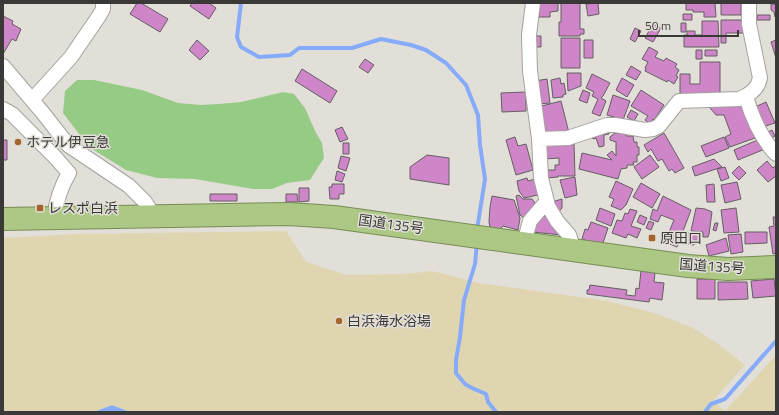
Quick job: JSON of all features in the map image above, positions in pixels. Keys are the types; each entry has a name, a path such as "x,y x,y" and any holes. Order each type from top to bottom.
{"highway":[{"name":"国道135号","path":"3,219 289,214 334,217 688,266 728,269 776,267"}],"street":[{"path":"32,100 71,57 87,36 103,9 103,3"},
{"path":"533,3 529,35 530,71 539,139 541,178 548,206 557,221 569,235 574,250"},
{"path":"539,139 568,138 607,125 645,130 653,129 659,126 679,101 739,99 746,97 757,87 760,78 749,24 749,3"},
{"path":"3,66 44,113 68,145 129,186 146,202 154,216"},
{"path":"746,97 749,108 763,138 776,154"},
{"path":"3,108 12,114 55,157 69,174 64,181 56,203 54,218"},
{"path":"524,243 530,221 547,201"}],"green space":[{"path":"77,80 94,80 142,90 178,103 201,105 241,102 283,92 294,94 305,108 322,143 324,158 310,180 287,183 272,189 253,189 195,179 157,178 126,170 89,147 63,113 65,91"}],"sand":[{"name":"白浜海水浴場","path":"286,231 306,262 347,275 404,274 432,271 479,283 608,301 657,314 693,328 717,343 745,365 713,401 725,411 776,355 776,412 130,412 112,405 94,412 3,411 3,238 77,234"}],"water":[{"path":"112,405 130,412 94,412"},
{"path":"3,411 94,412 3,412"}],"building":[{"path":"137,3 141,3 168,19 160,32 130,14"},
{"path":"192,3 209,3 216,8 209,19 190,6"},
{"path":"539,3 558,3 558,11 550,12 550,17 539,17"},
{"path":"561,3 580,3 580,29 584,29 584,34 580,34 580,36 559,36"},
{"path":"598,3 599,14 588,16 586,4"},
{"path":"686,3 715,3 716,17 704,17 704,12 693,12 693,10 686,10"},
{"path":"721,3 741,3 741,15 721,15"},
{"path":"771,4 776,4 776,17 774,12 771,10"},
{"path":"683,14 692,14 692,20 683,20"},
{"path":"757,15 770,15 770,20 757,20"},
{"path":"3,16 13,21 12,24 21,29 16,41 12,39 3,54"},
{"path":"721,20 745,20 745,33 726,33 726,43 721,43"},
{"path":"702,21 718,21 719,47 684,47 684,35 687,35 687,31 695,31 695,35 702,35"},
{"path":"681,23 686,23 686,32 681,32"},
{"path":"653,24 661,28 653,42 645,38"},
{"path":"635,28 641,31 635,42 630,39"},
{"path":"534,36 541,36 541,47 534,47"},
{"path":"561,38 580,38 580,68 561,68"},
{"path":"197,40 209,51 200,60 189,50"},
{"path":"584,40 593,40 593,58 584,58"},
{"path":"776,40 776,58 771,42"},
{"path":"649,47 658,52 655,57 664,61 666,58 677,64 675,67 679,70 676,76 678,77 674,84 645,71 648,62 642,59"},
{"path":"696,50 702,50 702,59 696,59"},
{"path":"705,50 717,50 717,56 705,56"},
{"path":"365,59 374,65 368,73 359,67"},
{"path":"700,62 720,62 720,94 680,94 680,74 690,74 690,84 700,84"},
{"path":"631,66 641,72 636,80 626,75"},
{"path":"302,69 337,91 330,103 295,81"},
{"path":"567,73 581,73 581,86 568,91"},
{"path":"592,74 610,83 601,98 606,101 600,116 592,113 598,99 592,96 594,92 586,88"},
{"path":"560,78 561,84 564,83 566,94 563,95 563,97 553,98 551,80"},
{"path":"622,78 634,85 627,97 616,90"},
{"path":"547,79 550,103 538,104 535,81"},
{"path":"583,90 590,93 587,103 579,100"},
{"path":"641,90 664,105 654,120 653,119 650,123 645,120 648,116 631,106"},
{"path":"526,92 526,111 502,112 501,93"},
{"path":"613,95 630,101 623,120 607,115"},
{"path":"561,101 569,133 546,134 538,107"},
{"path":"766,102 775,123 763,127 755,107"},
{"path":"743,103 753,126 755,138 730,147 725,137 731,134 724,115 716,115 710,108 709,104"},
{"path":"631,110 638,114 634,121 627,117"},
{"path":"342,127 348,139 340,142 335,130"},
{"path":"607,128 609,134 604,135 604,146 599,147 596,138 593,139 591,133"},
{"path":"772,130 775,136 771,138 768,132"},
{"path":"615,133 626,133 626,136 633,136 634,142 637,142 637,147 639,147 639,155 637,155 637,162 633,162 634,165 627,165 627,168 621,169 618,179 579,169 582,153 612,160 607,155 612,151 616,156 616,142 610,140 610,137"},
{"path":"664,133 684,168 675,173 672,169 669,171 662,159 658,161 651,149 648,152 644,145"},
{"path":"515,137 518,146 526,144 533,170 516,175 506,140"},
{"path":"724,137 729,148 706,157 701,146"},
{"path":"760,139 765,149 738,160 734,150"},
{"path":"3,140 7,140 7,160 3,160"},
{"path":"343,143 349,143 349,154 343,154"},
{"path":"574,143 575,176 558,176 547,178 547,170 555,170 555,165 559,165 559,158 544,159 543,144"},
{"path":"427,155 449,158 449,185 410,179 410,167"},
{"path":"650,155 659,167 642,179 634,167"},
{"path":"341,156 350,158 346,171 338,168"},
{"path":"714,159 722,167 695,176 692,167"},
{"path":"767,161 773,168 776,165 776,176 768,182 757,170"},
{"path":"739,166 746,173 739,180 732,173"},
{"path":"725,167 729,178 721,181 717,169"},
{"path":"337,171 345,174 342,182 335,180"},
{"path":"575,177 577,195 565,198 560,180"},
{"path":"527,178 528,181 535,179 538,195 524,198 519,191 517,181"},
{"path":"616,181 633,189 626,205 621,210 611,206 614,199 609,197"},
{"path":"737,182 741,199 725,203 721,185"},
{"path":"641,183 660,194 652,208 633,197"},
{"path":"332,184 344,184 344,194 339,194 339,199 330,199 329,187 332,187"},
{"path":"714,184 715,202 707,202 706,185"},
{"path":"299,188 309,188 309,201 299,202"},
{"path":"210,194 237,194 237,201 210,201"},
{"path":"286,194 297,194 298,202 286,202"},
{"path":"519,195 523,199 532,199 535,203 524,218 520,215 516,196"},
{"path":"492,196 514,200 520,218 518,230 503,226 500,229 490,227 489,222"},
{"path":"663,196 691,210 677,247 665,242 674,220 661,215 658,222 650,219 653,209 657,211"},
{"path":"562,199 562,208 557,214 552,202"},
{"path":"600,208 615,214 611,226 596,220"},
{"path":"696,208 705,209 712,212 708,237 703,237 703,232 691,231"},
{"path":"736,208 739,232 724,233 721,210"},
{"path":"630,209 637,211 631,226 641,229 637,238 628,234 626,238 612,233 617,220 622,221 625,213 628,214"},
{"path":"640,215 647,218 644,225 637,222"},
{"path":"543,216 548,216 561,235 533,232 534,224"},
{"path":"773,217 776,217 776,253 773,254 769,227 774,226"},
{"path":"649,221 654,223 651,230 646,228"},
{"path":"591,222 608,228 603,243 582,239 585,229 588,230"},
{"path":"715,223 718,223 716,231 713,230"},
{"path":"686,232 700,235 699,241 695,240 694,245 684,244"},
{"path":"745,232 767,232 767,243 745,244"},
{"path":"741,234 743,252 731,254 728,235"},
{"path":"726,238 729,251 709,256 706,245"},
{"path":"641,271 655,273 654,282 664,283 662,300 650,298 649,302 587,294 587,290 589,290 590,285 627,290 626,295 635,296 636,288 639,289"},
{"path":"697,279 715,279 715,299 697,299"},
{"path":"774,279 776,296 753,298 751,281"},
{"path":"718,282 747,282 748,299 718,300"}],"waterway":[{"path":"241,3 237,37 241,47 259,57 290,55 299,48 352,48 381,39 411,45 426,50 446,63 466,85 478,115 480,145 485,179 477,230"},
{"path":"477,243 475,264 464,300 456,360 456,373 465,384 486,394 488,402 496,412"},
{"path":"705,412 711,404 725,399 776,341"}],"place":[{"name":"ホテル伊豆急","path":"18,142"},
{"name":"レスポ白浜","path":"40,208"},
{"name":"原田口","path":"652,238"},
{"name":"白浜海水浴場","path":"339,321"}]}
